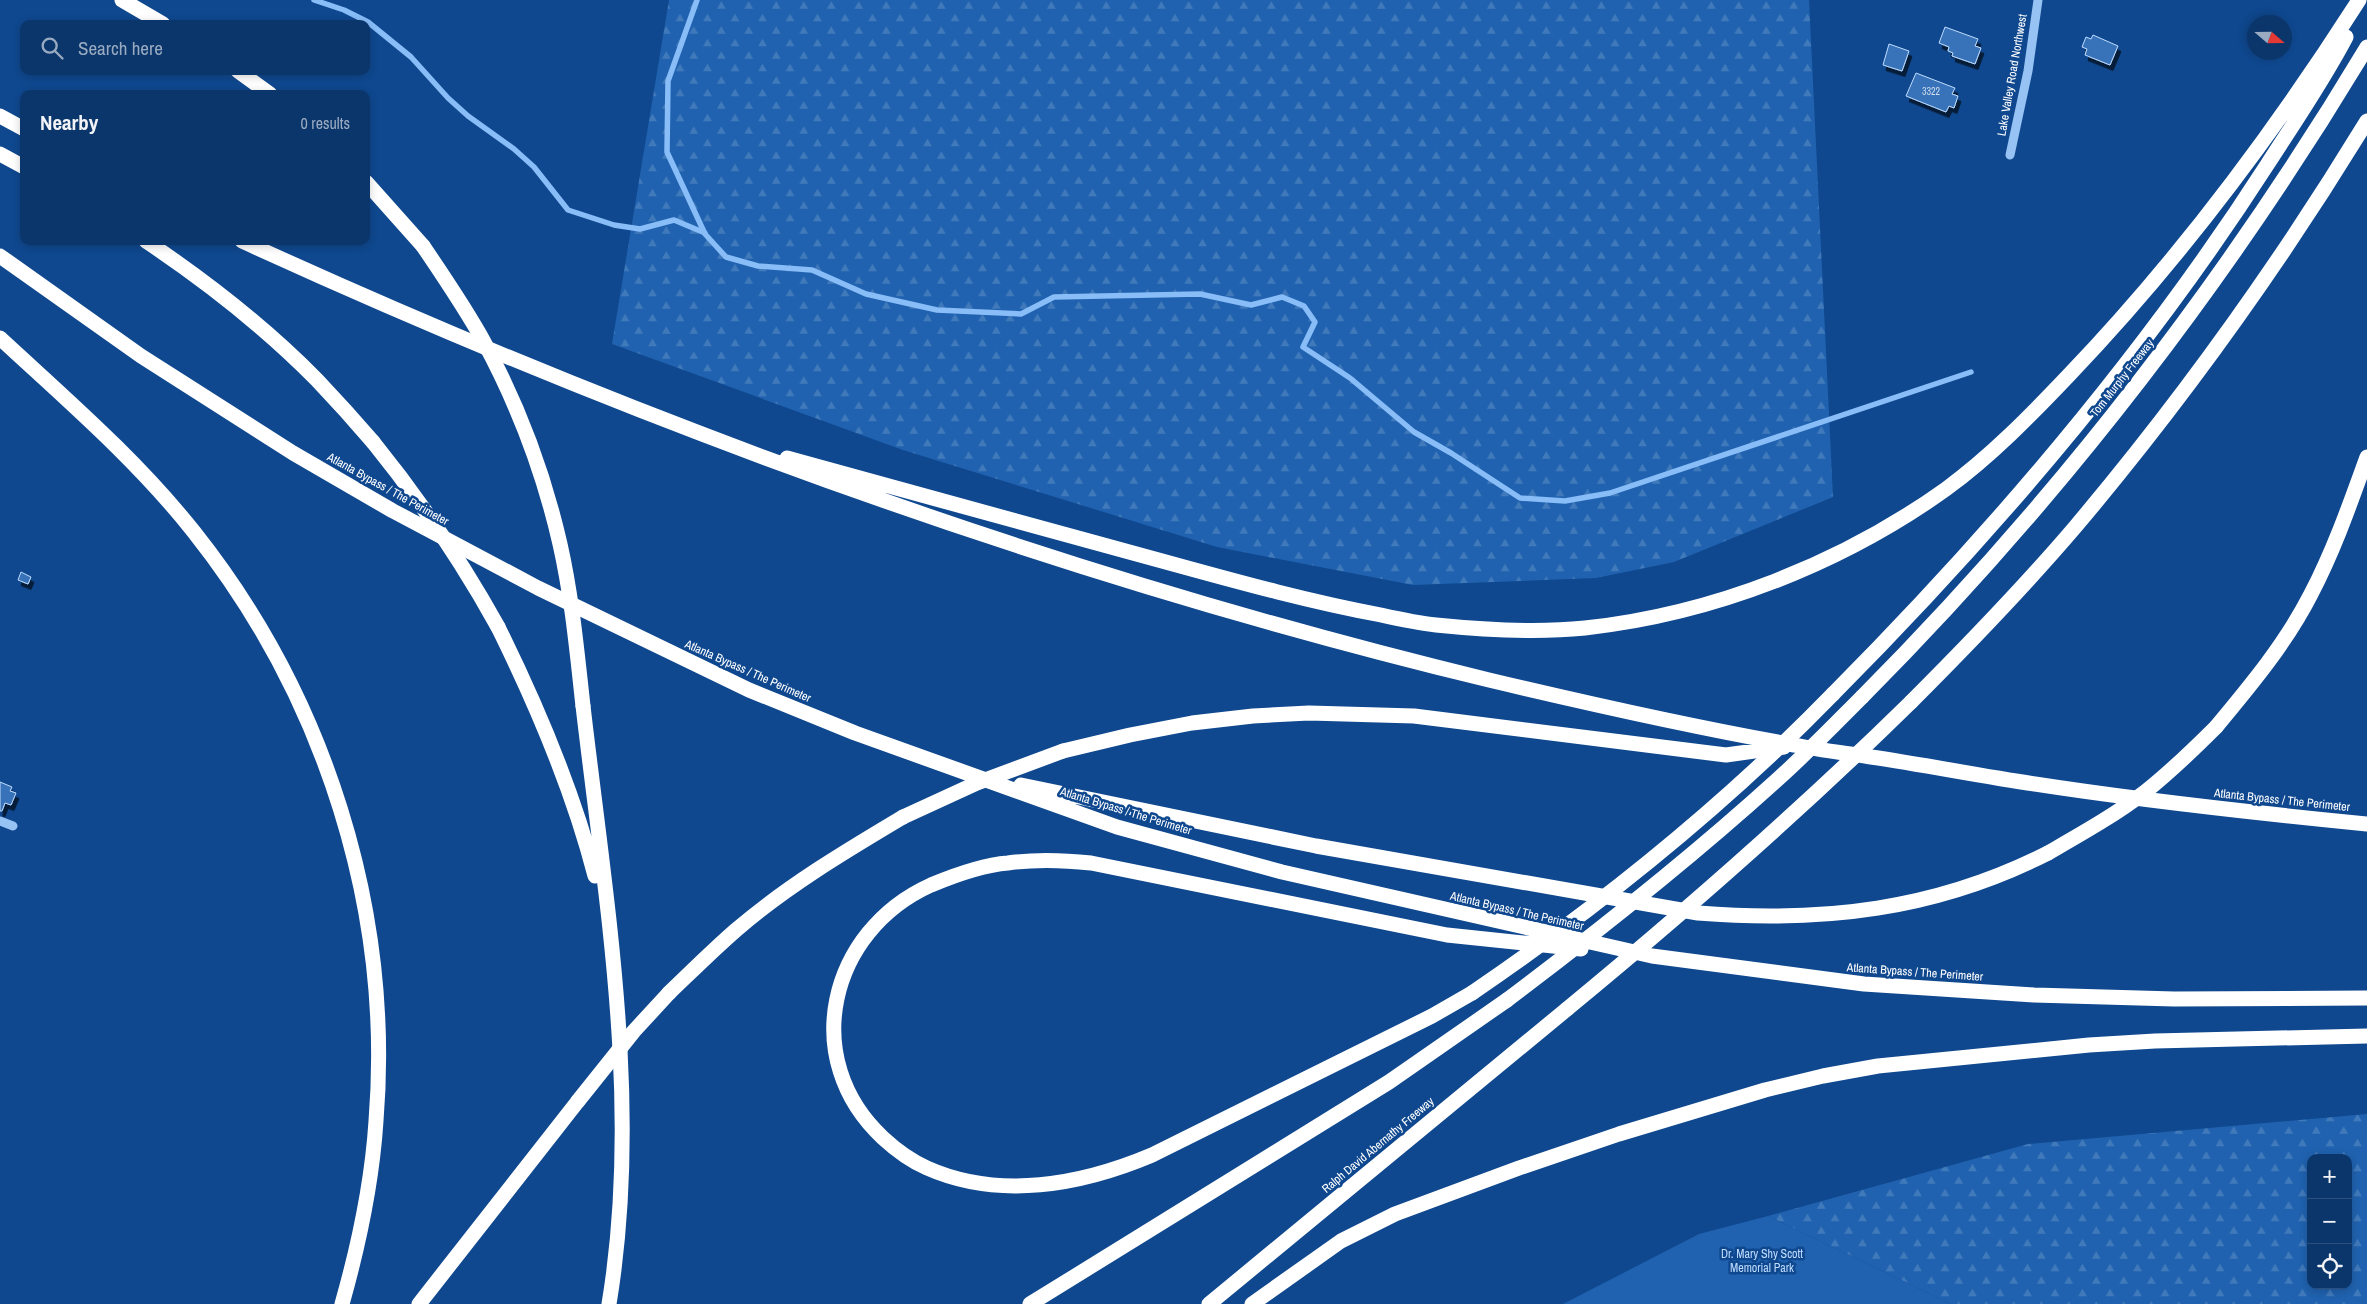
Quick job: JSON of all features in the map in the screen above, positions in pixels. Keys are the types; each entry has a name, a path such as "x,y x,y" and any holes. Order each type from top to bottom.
{"highway":[{"path":"122,0 156,20"},
{"path":"694,432 1244,583 1334,606 1431,625 1495,630 1584,628 1695,608 1780,579 1833,555 1919,508 1984,460 2036,409 2150,287 2248,159 2333,41 2359,0"},
{"path":"1652,956 1447,935 1091,862 1048,859 1014,862 964,872 943,880 901,901 886,912 874,925 852,956 840,985 833,1023 837,1057 848,1090 865,1119 902,1154 927,1168 955,1178 996,1184 1042,1185 1106,1172 1152,1155 1432,1016 1472,993 1580,917 1667,847 1751,774 1910,617 1981,539 2142,344 2237,212 2340,48 2366,0"},
{"name":"Tom Murphy Freeway","path":"1030,1304 1389,1082 1507,1000 1588,939 1778,779 1942,615 2009,541 2136,386 2205,295 2280,187 2322,123 2367,47"},
{"path":"244,75 264,90"},
{"path":"0,116 20,127"},
{"name":"Ralph David Abernathy Freeway","path":"1209,1304 1662,931 1760,846 1911,702 2002,608 2075,527 2140,448 2254,292 2320,196 2367,121"},
{"path":"0,154 20,165"},
{"path":"370,186 423,246 484,342 518,413 539,470 560,545 584,706 612,954 619,1038 622,1134 620,1217 609,1304"},
{"path":"151,245 205,284 317,380 373,442 409,488 454,553 498,627 541,720 582,830 599,891 612,954"},
{"name":"Atlanta Bypass / The Perimeter","path":"251,245 426,323 694,432 834,485 976,534 1120,580 1258,620 1399,658 1530,690 1796,746 2039,785 2367,824"},
{"name":"Atlanta Bypass / The Perimeter","path":"0,256 141,356 293,453 402,516 538,588 749,690 961,772 1117,827 1236,860 1652,956 1864,984 2034,995 2174,999 2367,998"},
{"path":"0,338 108,439 142,473 193,531 239,594 265,637 290,683 325,763 349,838 361,888 369,932 378,1034 377,1104 371,1171 363,1223 342,1304"},
{"path":"961,772 1316,846 1714,914 1800,917 1917,902 1991,879 2048,853 2099,823 2144,792 2185,758 2216,727 2255,681 2311,595 2335,543 2367,457"},
{"path":"419,1304 634,1030 669,992 736,930 793,886 836,857 903,817 977,783 1063,751 1130,735 1192,723 1253,716 1309,713 1414,716 1726,756 1796,746"},
{"path":"1252,1304 1341,1241 1395,1214 1519,1168 1619,1134 1765,1090 1823,1076 1878,1066 2155,1041 2367,1036"}],"street":[{"name":"Lake Valley Road Northwest","path":"2010,155 2028,71 2038,0"},
{"path":"0,821 13,826"}],"green space":[{"path":"669,0 1809,0 1833,497 1674,562 1596,578 1413,585 1217,547 903,450 612,344"},
{"path":"2367,1114 2367,1304 1951,1304 1768,1216 2028,1144"},
{"name":"Dr. Mary Shy Scott Memorial Park","path":"1768,1216 1951,1304 1563,1304 1699,1234"}],"building":[{"path":"1945,27 1978,39 1975,46 1981,48 1975,64 1952,56 1953,53 1948,51 1949,47 1939,43"},
{"path":"2093,35 2118,46 2110,65 2085,55 2087,49 2082,47 2086,37 2091,39"},
{"path":"1889,44 1909,51 1902,71 1883,65"},
{"path":"1916,73 1955,88 1952,94 1958,96 1954,108 1949,106 1946,112 1906,96"},
{"path":"21,572 31,577 28,584 18,580"},
{"path":"0,782 12,787 10,791 16,793 11,805 5,803 2,811 0,811"}],"waterway":[{"path":"314,0 344,10 364,20"},
{"path":"697,0 668,81 667,152 705,234 726,257 758,266 812,270 866,294 937,310 1021,314 1054,297 1200,294 1251,305 1282,297 1304,306 1315,322 1303,347 1350,378 1414,432 1451,453 1520,498 1565,501 1610,493 1971,372"},
{"path":"370,24 411,57 448,98 468,116 514,149 534,167 568,210 614,225 640,229 674,220 705,233"}]}
